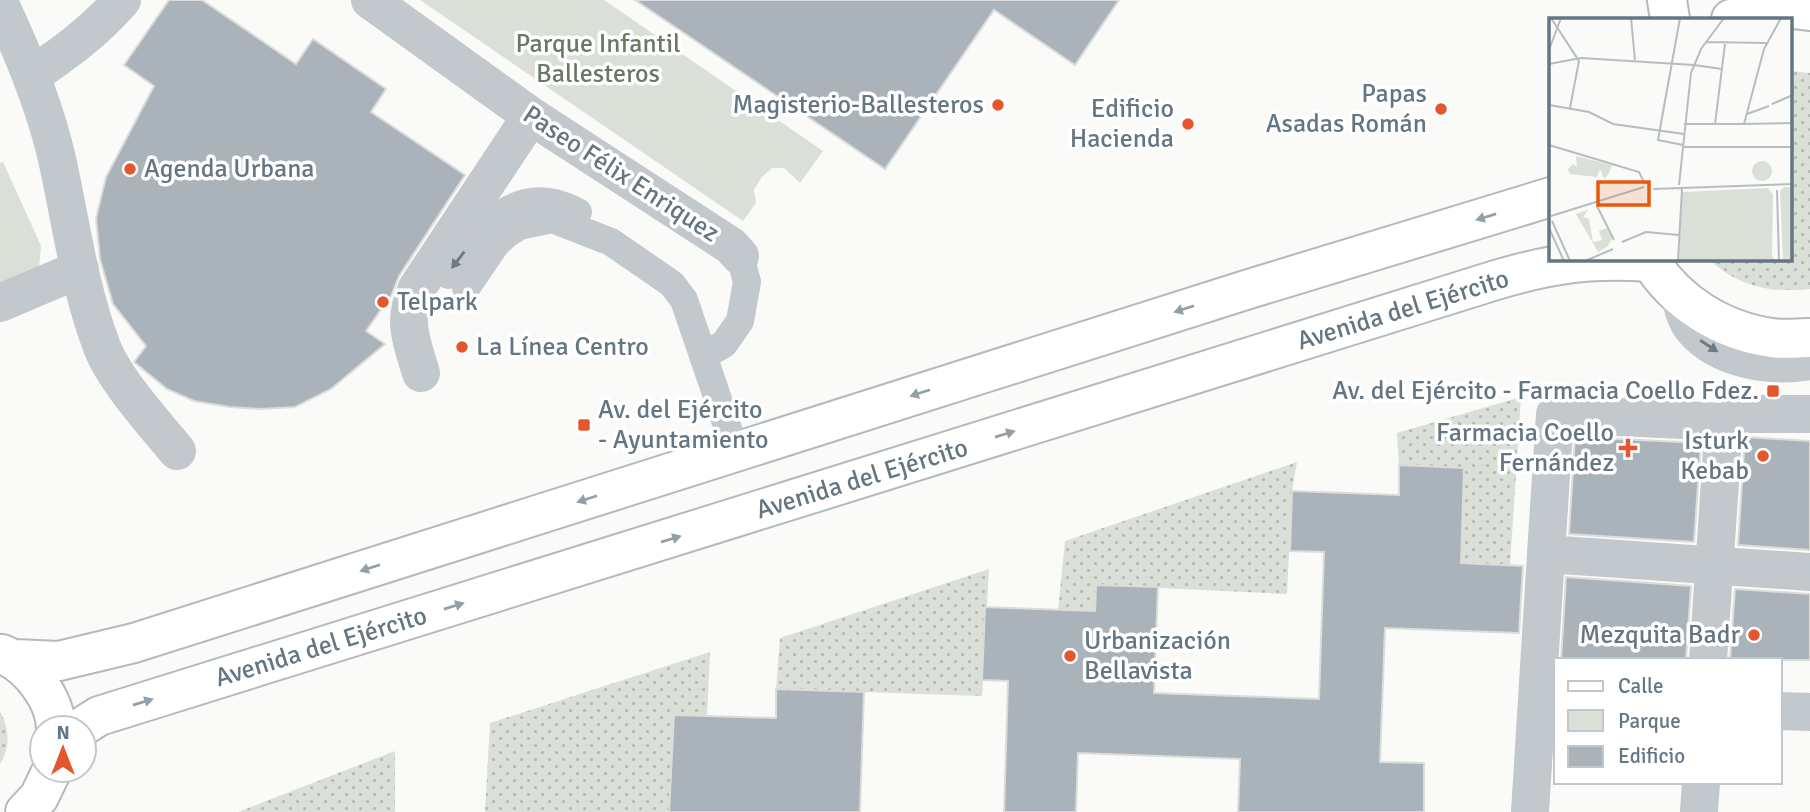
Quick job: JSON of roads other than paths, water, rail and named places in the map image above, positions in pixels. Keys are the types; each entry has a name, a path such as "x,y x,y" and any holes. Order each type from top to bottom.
{"main road":[{"path":"1667,0 1670,18"},
{"path":"1734,18 1762,10 1793,8 1810,11"},
{"path":"8,656 59,661 134,643 1236,293 1549,198"},
{"name":"Avenida del Ejército","path":"98,717 1496,280 1574,261"},
{"path":"1650,261 1674,292 1704,314 1737,330 1774,339 1810,338"},
{"path":"8,656 34,678 47,698 52,714"}],"street":[{"path":"31,76 100,25 122,0"},
{"name":"Paseo Félix Enriquez","path":"370,0 531,116 731,246 740,256"},
{"path":"0,4 31,76 57,156 86,297 103,349 129,390 177,451"},
{"path":"421,373 409,332 408,308 428,270 531,116"},
{"path":"0,303 80,269"},
{"path":"1530,812 1555,414 1724,422 1744,414 1810,414"},
{"path":"1708,658 1724,422"},
{"path":"1546,554 1810,572"},
{"path":"1782,711 1810,712"},
{"path":"1699,812 1701,784"}],"lane":[{"path":"457,281 488,225 522,202 541,200 569,207 598,225 611,242 672,284 684,300 736,452"},
{"name":"Paseo Félix Enriquez","path":"703,356 724,344 740,321 747,282 740,256"},
{"path":"1674,292 1678,311 1688,331 1727,358 1775,369 1810,366"}],"place":[{"name":"Magisterio-Ballesteros","path":"998,105"},
{"name":"Papas Asadas Román","path":"1441,109"},
{"name":"Edificio Hacienda","path":"1188,124"},
{"name":"Agenda Urbana","path":"130,169"},
{"name":"Telpark","path":"383,302"},
{"name":"La Línea Centro","path":"462,347"},
{"name":"Av. del Ejército - Farmacia Coello Fdez.","path":"1773,391"},
{"name":"Av. del Ejército - Ayuntamiento","path":"584,425"},
{"name":"Farmacia Coello Fernández","path":"1628,448"},
{"name":"Isturk Kebab","path":"1763,456"},
{"name":"Mezquita Badr","path":"1754,635"},
{"name":"Urbanización Bellavista","path":"1070,656"}],"park label":[{"name":"Parque Infantil Ballesteros","path":"598,59"}]}
